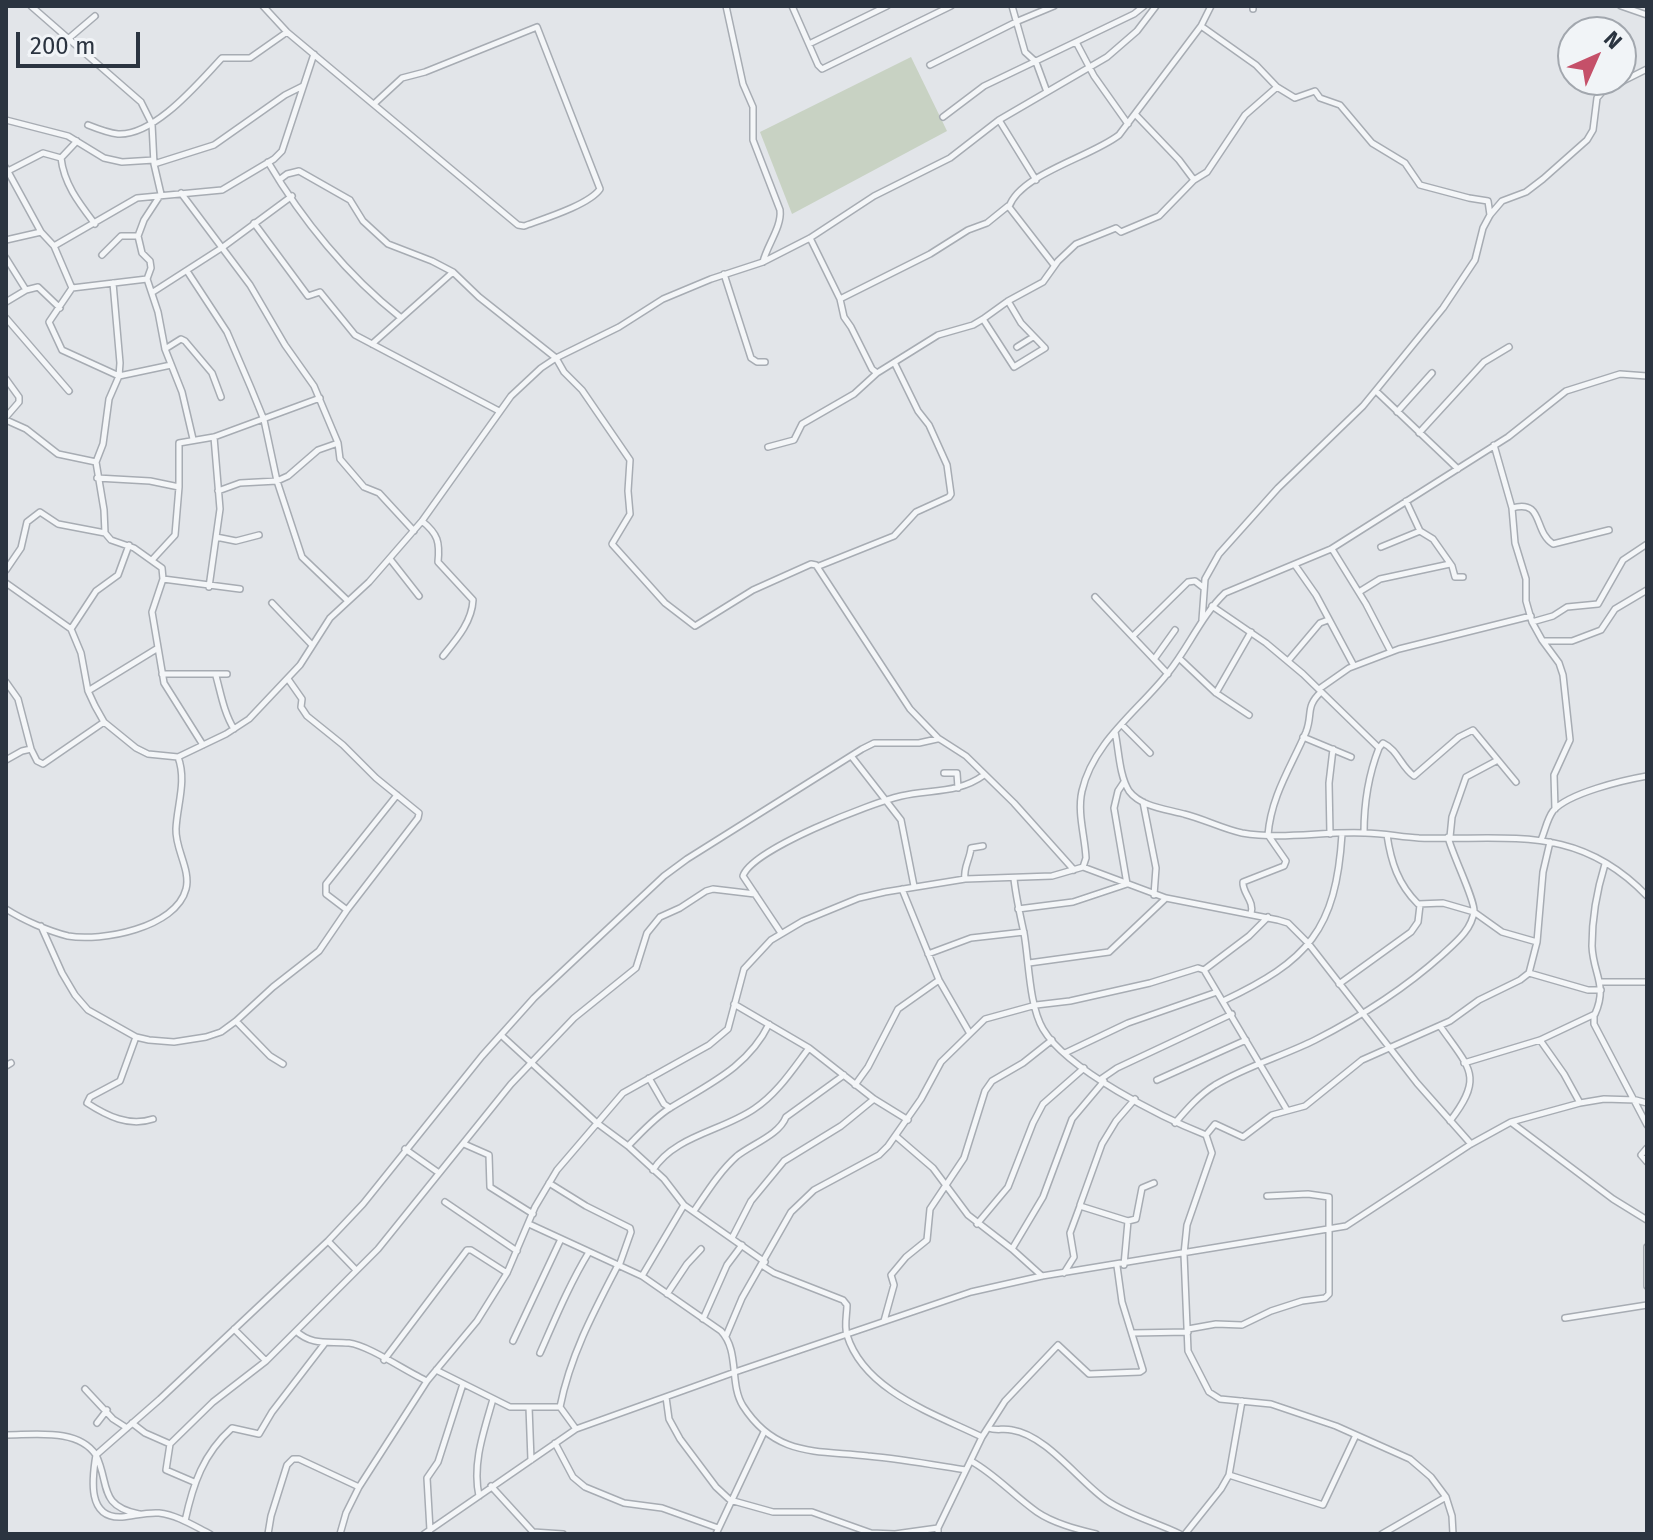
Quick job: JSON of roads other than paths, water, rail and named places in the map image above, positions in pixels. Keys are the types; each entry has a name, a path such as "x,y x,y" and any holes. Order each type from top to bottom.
{"street":[{"path":"263,6 287,32 518,225 524,226 558,213 595,196 600,189 537,27 425,72 402,78 375,103"},
{"path":"726,6 740,73 753,107 753,140 780,210 780,221 763,262"},
{"path":"792,6 822,69 951,6"},
{"path":"809,44 887,6"},
{"path":"1012,6 1025,52 1036,62 1047,92"},
{"path":"930,65 1054,6"},
{"path":"943,117 984,86 1144,6"},
{"path":"6,583 71,629 81,653 88,691 104,722 148,754 178,757 203,745 249,719 288,679 330,618 390,559 422,521 499,411 525,381 556,358 619,327 663,299 763,262 810,238 874,196 950,158 999,120 1107,57 1137,31 1156,6"},
{"path":"840,299 930,254 972,228 987,223 1051,170 1105,146 1128,124 1201,26 1211,6"},
{"path":"1621,6 1647,15"},
{"path":"36,8 141,102 152,124 154,162 161,194 144,220 138,236 142,253 150,261 147,279 153,292 165,349 182,392 193,439"},
{"path":"68,39 95,16"},
{"path":"1201,26 1256,65 1277,87 1295,98 1315,91 1320,98 1340,105 1372,143 1405,163 1420,185 1488,201 1490,215"},
{"path":"88,125 118,134 152,124 222,58 250,58 287,32"},
{"path":"1076,42 1088,68 1128,124"},
{"path":"54,246 137,198 222,190 268,162 282,151 314,54"},
{"path":"1202,621 1204,588 1209,570 1278,488 1336,434 1376,391 1443,308 1475,260 1483,228 1490,215 1502,201 1526,192 1543,179 1587,140 1593,130 1596,101 1603,91 1647,69"},
{"path":"6,120 59,133 104,158 122,162 154,162 214,145 285,95 303,86"},
{"path":"768,447 794,440 802,424 854,394 877,373 938,335 973,325 1043,282 1054,265 1076,244 1116,228 1121,232 1151,222 1212,166 1245,115 1277,87"},
{"path":"1135,114 1194,180"},
{"path":"999,120 1036,180"},
{"path":"77,141 61,158 62,171 71,190 95,224"},
{"path":"61,158 43,153 7,170 41,232 54,246 72,288"},
{"path":"268,162 342,263 400,317"},
{"path":"279,180 293,171 305,172 350,200 363,221 388,244 453,272 479,297 556,358 630,460 630,514 612,544 665,603 695,626 753,590 811,564 816,565 910,709 938,738 966,756 1014,803 1074,870"},
{"path":"181,193 223,247 320,398 338,443 337,453 345,466 364,487 379,493 414,531"},
{"path":"153,292 223,247 292,196"},
{"path":"1009,205 1054,265"},
{"path":"254,223 308,296 320,292 349,329 499,411"},
{"path":"6,240 41,232"},
{"path":"102,255 121,236 138,236"},
{"path":"810,238 840,299 844,317 877,373"},
{"path":"6,259 26,290"},
{"path":"187,271 227,332 264,420 277,481 302,557 348,601"},
{"path":"372,344 453,272"},
{"path":"724,274 751,358 765,362"},
{"path":"72,288 147,279"},
{"path":"113,283 121,355 119,376 109,399 103,444 96,462 105,533 111,540 129,545 162,568 163,579 152,612 162,674 167,691 203,745"},
{"path":"6,302 38,287 60,308"},
{"path":"72,288 49,324 62,350 119,376 171,365"},
{"path":"983,319 1014,367 1045,348 1033,337 1008,301"},
{"path":"6,318 69,391"},
{"path":"1017,347 1033,337"},
{"path":"165,349 181,339 185,341 212,373 221,397"},
{"path":"1419,433 1484,362 1509,347"},
{"path":"819,566 899,533 916,512 945,500 951,494 947,465 895,364"},
{"path":"1397,412 1432,373"},
{"path":"1083,867 1086,858 1081,794 1091,766 1115,732 1168,674 1212,606 1231,588 1331,549 1523,426 1566,391 1620,374 1647,376"},
{"path":"6,379 19,397 19,402 6,418 58,454 96,462"},
{"path":"1376,391 1458,469"},
{"path":"152,560 175,535 179,443 214,437 320,398"},
{"path":"209,587 220,509 214,437"},
{"path":"218,491 240,483 277,481 288,476 318,450 338,443"},
{"path":"1494,445 1512,508 1515,543 1526,579 1526,601 1542,640 1562,668 1569,712 1570,740 1554,775 1555,809 1541,840"},
{"path":"97,478 150,481 179,487"},
{"path":"1406,501 1420,531 1429,535 1450,564 1455,577 1463,577"},
{"path":"1512,508 1529,506 1546,538 1553,544 1609,530"},
{"path":"6,570 21,548 27,522 40,512 58,524 105,533"},
{"path":"422,521 437,533 440,549 438,562 473,600 472,613 443,656"},
{"path":"1381,547 1420,531"},
{"path":"216,537 236,541 259,535"},
{"path":"1251,914 1252,905 1243,882 1284,866 1286,861 1268,835 1269,818 1277,791 1311,716 1311,701 1320,690 1337,675 1354,666 1423,641 1553,616 1567,607 1598,604 1623,560 1647,544"},
{"path":"71,629 96,591 118,575 129,545"},
{"path":"1331,549 1359,592 1391,652"},
{"path":"390,559 419,596"},
{"path":"1359,592 1380,579 1450,564"},
{"path":"1295,565 1316,595 1354,666"},
{"path":"163,579 240,589"},
{"path":"1134,635 1188,582 1195,581 1204,588"},
{"path":"1542,640 1572,641 1601,630 1615,609 1647,590"},
{"path":"1095,597 1168,674"},
{"path":"272,603 312,645"},
{"path":"1212,606 1288,661 1379,748"},
{"path":"1288,661 1320,623 1328,620"},
{"path":"1155,658 1175,630"},
{"path":"1216,693 1251,632"},
{"path":"88,691 158,648"},
{"path":"1179,658 1216,693 1249,715"},
{"path":"162,674 227,674"},
{"path":"216,676 226,716 234,729"},
{"path":"41,926 62,973 82,1004 136,1037 174,1042 221,1032 319,951 420,816 303,712 302,699 288,679"},
{"path":"6,682 18,699 31,749 37,761 43,764 104,722"},
{"path":"1122,725 1150,753"},
{"path":"1364,833 1367,785 1383,743 1390,746 1405,769 1414,776 1459,737 1473,730 1516,782"},
{"path":"1115,732 1124,782 1130,792 1143,802 1241,833 1364,833 1422,838 1541,840 1581,849 1618,871 1647,896"},
{"path":"1303,737 1351,757"},
{"path":"210,1534 185,1521 157,1513 110,1517 102,1514 94,1497 92,1477 96,1455 328,1241 363,1204 501,1035 556,976 581,957 664,876 752,817 874,743 919,743 938,738"},
{"path":"6,760 31,749"},
{"path":"1330,834 1329,783 1333,749"},
{"path":"6,909 69,936 144,928 156,922 182,899 188,882 176,832 183,775 178,757"},
{"path":"852,757 897,811 914,886"},
{"path":"1175,1123 1212,1087 1261,1062 1314,1041 1365,1014 1400,990 1456,943 1474,912 1454,859 1449,837 1452,817 1466,777 1496,761"},
{"path":"944,773 957,773 958,788"},
{"path":"781,933 743,876 749,865 782,843 886,801 958,788 984,775"},
{"path":"1555,809 1594,789 1647,776"},
{"path":"1124,782 1114,808 1127,884"},
{"path":"347,910 326,894 326,884 397,795"},
{"path":"1143,802 1156,868 1154,895"},
{"path":"1223,1001 1264,980 1288,963 1308,943 1334,900 1342,834"},
{"path":"1339,984 1411,932 1418,922 1420,905 1400,882 1391,863 1387,835"},
{"path":"1206,1135 1215,1124 1243,1137 1264,1119 1305,1106 1362,1060 1440,1026 1529,973 1537,942 1543,872 1550,842"},
{"path":"965,879 971,848 983,846"},
{"path":"1605,864 1598,888 1592,947 1601,982 1601,998 1594,1024 1647,1125"},
{"path":"340,1534 359,1487 427,1381 477,1321 507,1273 557,1170 623,1093 728,1029 744,969 758,952 781,933 803,921 859,898 965,879 1052,876 1083,867 1154,895 1288,923 1308,943 1405,1068 1471,1144"},
{"path":"1014,879 1042,1027 1065,1053 1084,1068 1175,1123 1206,1135"},
{"path":"1018,909 1073,902 1127,884"},
{"path":"194,1482 166,1470 170,1444 213,1402 266,1361 378,1249 503,1093 574,1018 636,968 647,933 660,917 713,889 755,894"},
{"path":"902,889 939,980 969,1032"},
{"path":"1029,963 1109,952 1166,898"},
{"path":"1420,905 1443,903 1474,912 1502,932 1537,942"},
{"path":"1204,970 1249,936 1268,917"},
{"path":"928,954 966,939 1024,932"},
{"path":"966,1470 866,1455 823,1454 788,1444 764,1432 741,1403 735,1388 735,1372 726,1336 742,1298 791,1212 836,1177 879,1155 897,1137 941,1062 969,1032 988,1018 1036,1005 1070,1001 1150,983 1198,968 1204,970 1232,1014 1287,1110"},
{"path":"1529,973 1588,990 1601,998"},
{"path":"855,1085 868,1067 898,1009 939,980"},
{"path":"1601,982 1647,982"},
{"path":"1588,990 1601,990"},
{"path":"1065,1053 1128,1023 1217,992"},
{"path":"734,1004 809,1048 874,1099 908,1120"},
{"path":"1012,1249 1043,1197 1072,1119 1103,1080 1117,1068 1232,1014"},
{"path":"1464,1063 1540,1040 1595,1014"},
{"path":"236,1021 270,1056 283,1064"},
{"path":"628,1146 670,1108 708,1087 743,1060 761,1042 769,1024"},
{"path":"1440,1026 1464,1063 1471,1086 1467,1098 1450,1121"},
{"path":"501,1035 597,1123 628,1146 670,1186 684,1205 742,1245 774,1273 843,1300 847,1305 846,1335 864,1369 919,1407 982,1437"},
{"path":"136,1037 120,1081 90,1097 87,1103 102,1113 137,1124 153,1119"},
{"path":"884,1321 894,1285 891,1275 906,1257 927,1240 930,1209 964,1158 988,1086 1052,1040"},
{"path":"1157,1080 1246,1040"},
{"path":"1540,1040 1580,1103"},
{"path":"653,1170 659,1159 669,1151 758,1107 809,1048"},
{"path":"977,1224 1008,1187 1043,1104 1084,1068"},
{"path":"694,1211 737,1156 781,1126 786,1117 844,1075"},
{"path":"649,1078 664,1104 670,1108"},
{"path":"732,1238 751,1201 784,1161 841,1126 874,1099"},
{"path":"1063,1273 1074,1257 1070,1233 1102,1144 1135,1099"},
{"path":"427,1532 576,1429 735,1372 971,1292 1042,1276 1328,1230 1353,1223 1471,1144 1511,1122 1604,1099 1647,1103"},
{"path":"1511,1122 1613,1199 1647,1220"},
{"path":"1206,1135 1212,1153 1187,1225 1184,1254 1191,1359 1209,1392 1220,1399 1271,1404 1356,1435 1410,1459 1431,1477 1446,1497 1453,1534"},
{"path":"897,1137 926,1161 977,1224 1042,1276"},
{"path":"464,1144 489,1155 490,1187 533,1214"},
{"path":"1647,1148 1641,1155 1647,1162"},
{"path":"405,1149 439,1173"},
{"path":"549,1183 630,1228 631,1232 565,1379 560,1407 576,1429"},
{"path":"1080,1206 1128,1221 1136,1219 1142,1188 1154,1183"},
{"path":"1132,1333 1188,1330 1216,1324 1242,1325 1294,1304 1325,1298 1330,1289 1329,1197 1308,1194 1267,1196"},
{"path":"445,1202 517,1251"},
{"path":"642,1276 684,1205"},
{"path":"666,1397 669,1419 680,1439 697,1464 730,1500 773,1512 812,1512 871,1533 938,1531 982,1437 1009,1394 1058,1345 1089,1374 1142,1371 1122,1302 1121,1265 1128,1221"},
{"path":"529,1224 642,1276 726,1336"},
{"path":"513,1341 561,1239"},
{"path":"328,1241 356,1270"},
{"path":"703,1319 720,1279 742,1245"},
{"path":"1647,1247 1647,1286"},
{"path":"667,1294 701,1249"},
{"path":"384,1360 467,1250 507,1273"},
{"path":"540,1353 575,1275 589,1252"},
{"path":"1565,1318 1647,1305"},
{"path":"234,1329 266,1361"},
{"path":"296,1331 303,1337 325,1343 355,1344 427,1381"},
{"path":"185,1521 194,1482 210,1449 232,1428 259,1434 325,1343"},
{"path":"436,1370 515,1408 560,1407"},
{"path":"427,1532 427,1478 438,1462 463,1384"},
{"path":"85,1389 127,1428"},
{"path":"479,1496 476,1466 493,1399"},
{"path":"988,1428 1014,1430 1040,1444 1108,1502 1183,1534 1229,1475 1242,1401"},
{"path":"529,1407 531,1460"},
{"path":"97,1423 107,1410"},
{"path":"132,1423 145,1433 170,1444"},
{"path":"555,1443 573,1477 585,1487 624,1503 662,1508 717,1531 764,1432"},
{"path":"6,1435 46,1434 78,1439 89,1445 96,1455 110,1499 122,1510 139,1514"},
{"path":"1229,1475 1323,1505 1356,1435"},
{"path":"268,1534 287,1465 293,1459 359,1487"},
{"path":"971,1461 998,1477 1039,1513 1056,1522 1096,1534"},
{"path":"491,1486 533,1532 563,1534"},
{"path":"1382,1534 1446,1497"}]}
